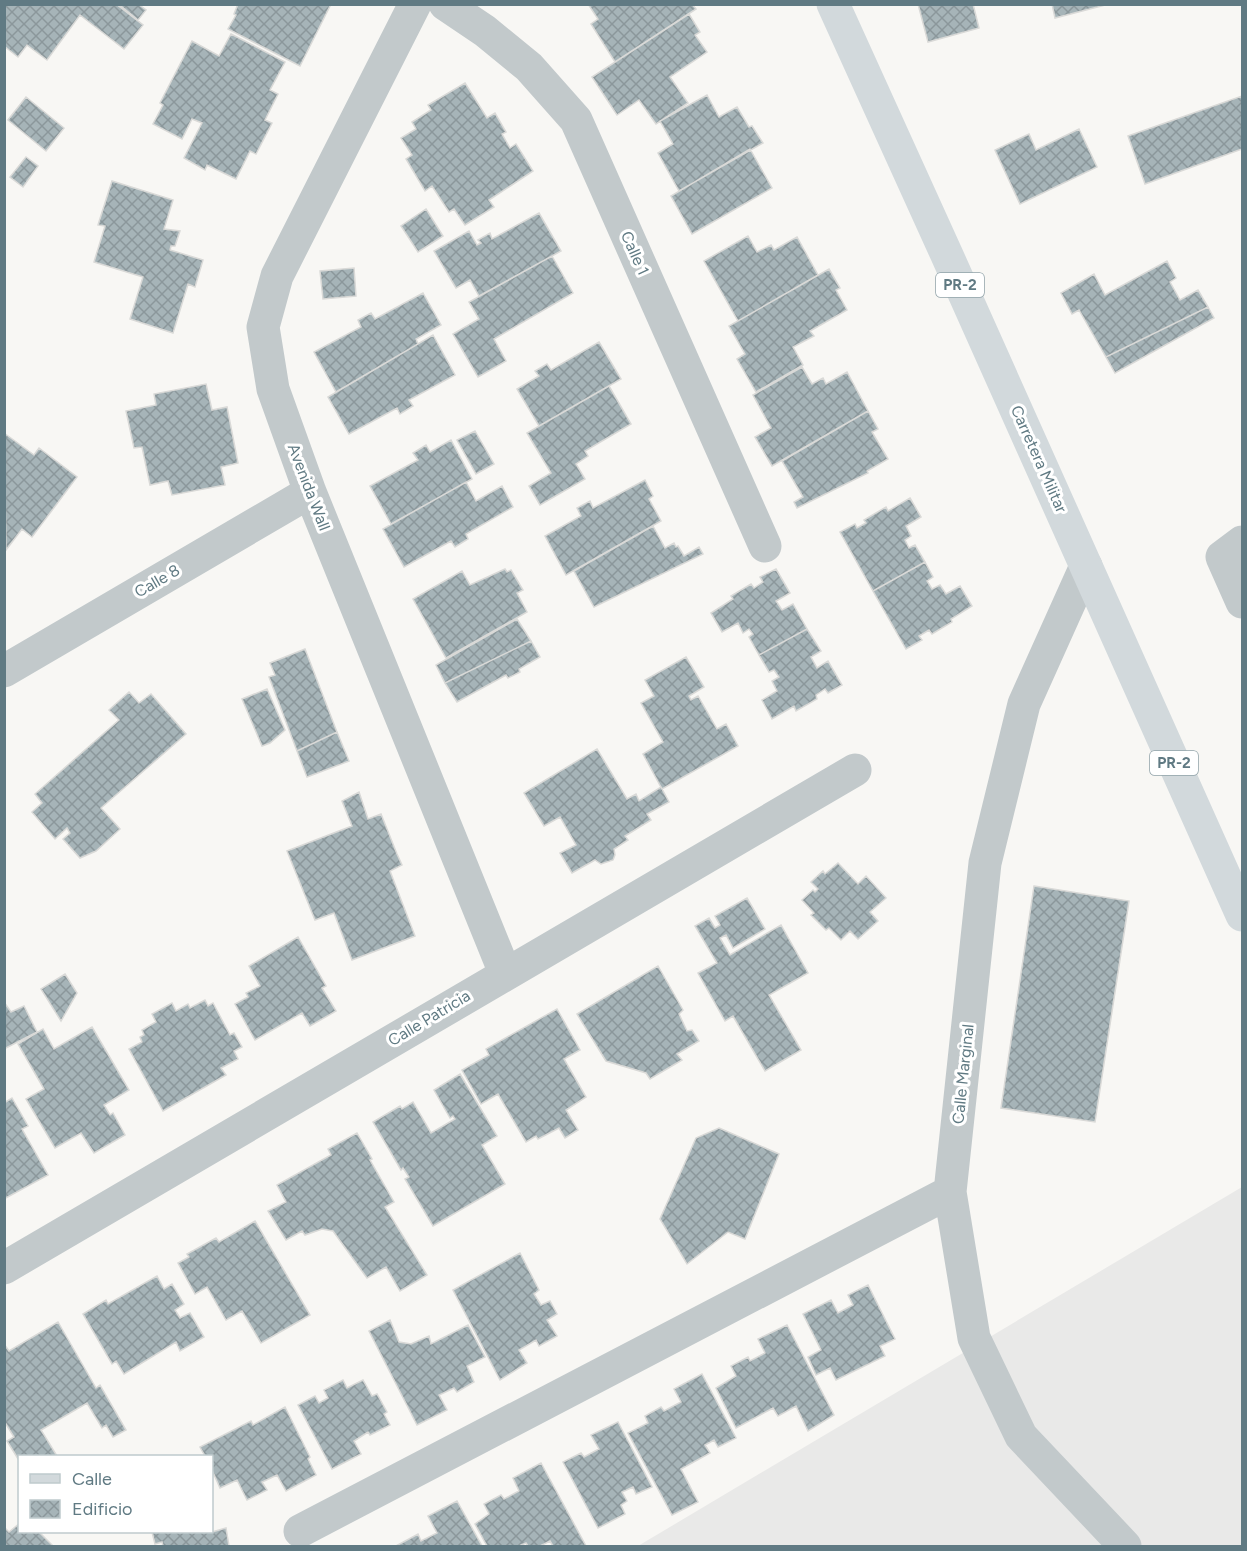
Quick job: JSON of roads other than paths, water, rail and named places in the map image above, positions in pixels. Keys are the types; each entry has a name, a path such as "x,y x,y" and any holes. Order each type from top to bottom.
{"main road":[{"name":"Carretera Militar","path":"833,4 1242,915"}],"street":[{"name":"Avenida Wall","path":"415,4 277,276 263,327 273,389 310,492 505,973"},
{"name":"Calle 1","path":"446,4 485,31 529,67 576,120 765,546"},
{"name":"Calle 8","path":"4,671 310,492"},
{"path":"1242,542 1222,557 1242,602"},
{"name":"Calle Marginal","path":"1086,566 1024,704 986,864 950,1192 974,1338 1021,1436 1125,1546"},
{"name":"Calle Patricia","path":"4,1268 855,770"},
{"path":"300,1531 950,1192"}]}
